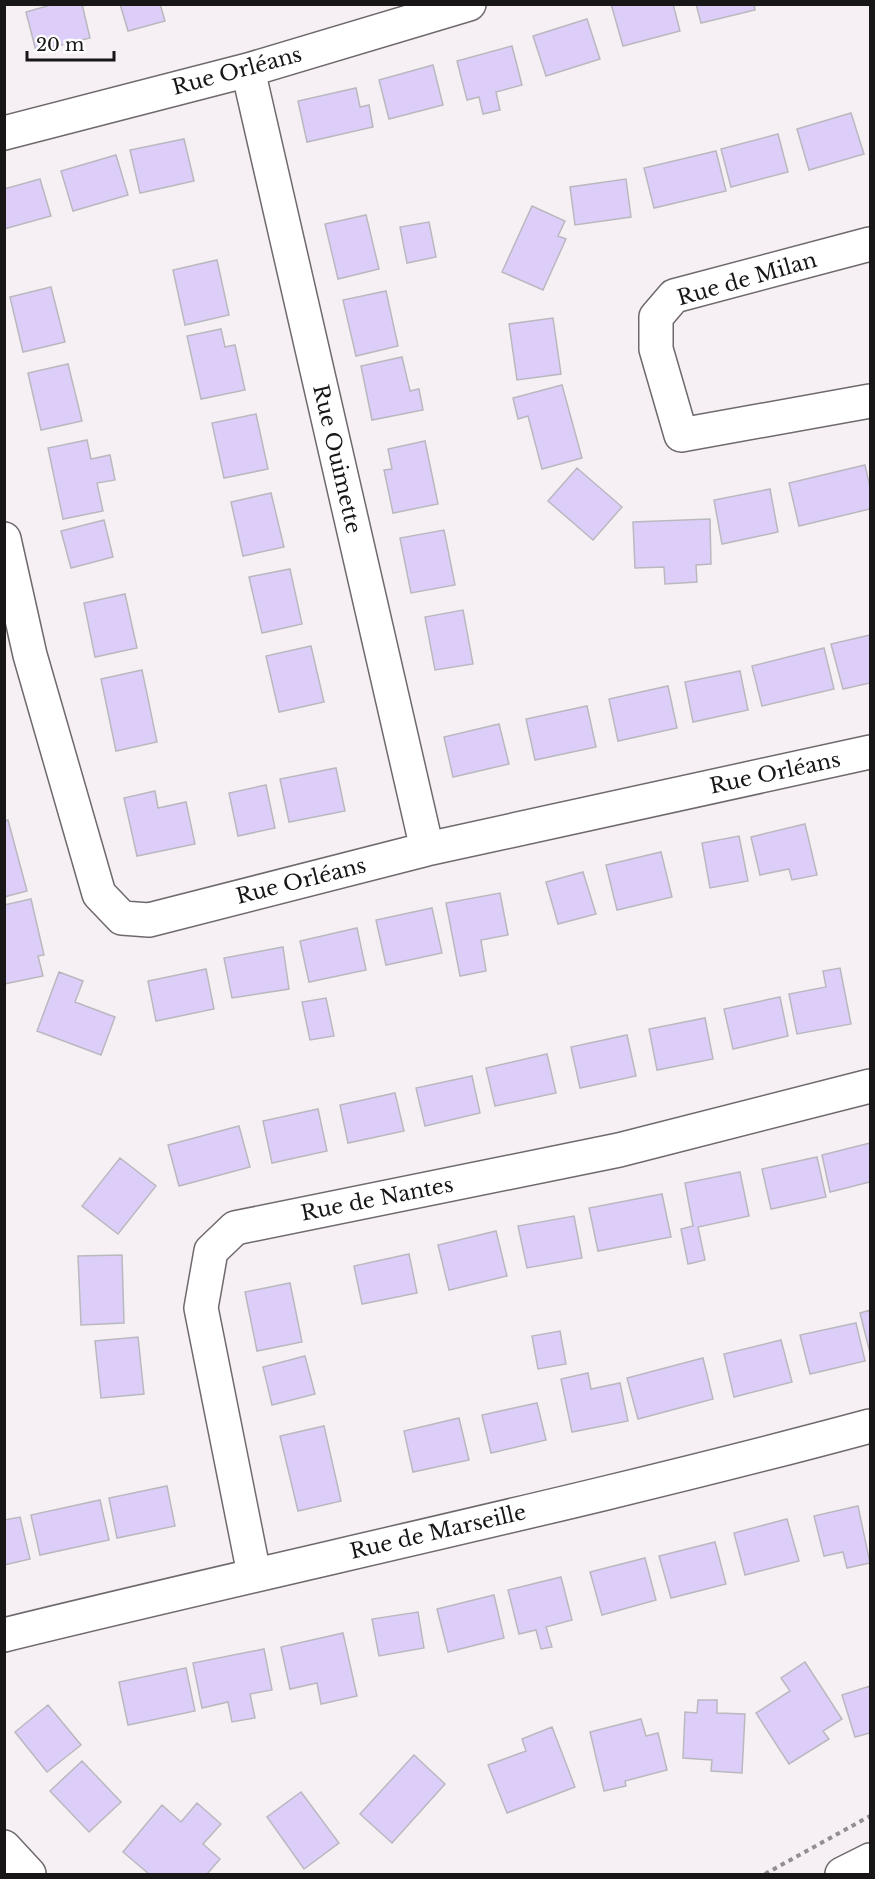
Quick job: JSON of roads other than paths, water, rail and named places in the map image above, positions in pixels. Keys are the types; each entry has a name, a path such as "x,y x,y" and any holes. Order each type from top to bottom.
{"street":[{"name":"Rue Orléans","path":"4,133 248,70 469,4"},
{"name":"Rue Ouimette","path":"248,70 427,849"},
{"name":"Rue de Milan","path":"870,244 674,296 656,316 656,349 681,435 870,400"},
{"name":"Rue Orléans","path":"4,539 17,658 99,894 122,918 149,920 427,849 870,752"},
{"name":"Rue de Nantes","path":"254,1574 201,1308 211,1251 235,1228 619,1150 870,1086"},
{"name":"Rue de Marseille","path":"4,1635 254,1574 695,1473 870,1425"},
{"path":"4,1847 29,1875"},
{"path":"842,1875 870,1860"}]}
